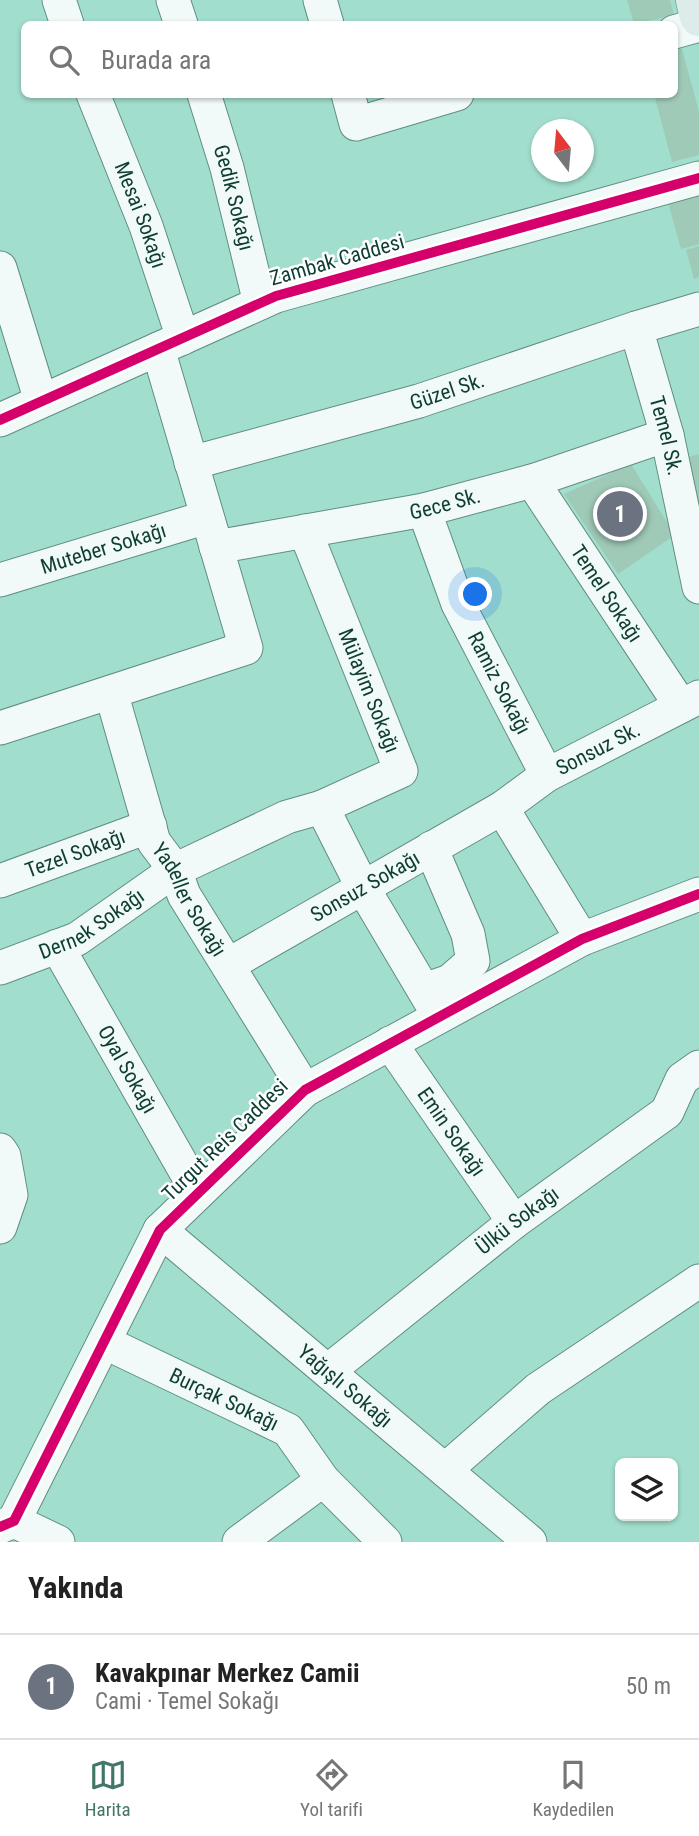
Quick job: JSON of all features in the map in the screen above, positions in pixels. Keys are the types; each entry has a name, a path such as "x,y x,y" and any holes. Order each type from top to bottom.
{"main road":[{"path":"695,0 699,17"}],"street":[{"path":"59,0 66,21"},
{"path":"173,0 180,21"},
{"path":"320,0 326,21"},
{"path":"678,31 699,25"},
{"name":"Mesai Sokağı","path":"95,98 146,226 191,463 246,648 111,692"},
{"name":"Gedik Sokağı","path":"205,98 227,168 260,303"},
{"path":"352,109 429,98"},
{"name":"Zambak Caddesi","path":"0,420 276,296 699,178"},
{"path":"0,268 41,401"},
{"name":"Güzel Sk.","path":"191,463 419,401 699,309"},
{"name":"Temel Sk.","path":"636,328 667,435 699,587"},
{"name":"Gece Sk.","path":"212,532 305,531 424,510 532,481 667,435"},
{"name":"Temel Sokağı","path":"532,481 690,701"},
{"name":"Ramiz Sokağı","path":"424,510 458,604 547,775"},
{"name":"Mülayim Sokağı","path":"305,531 401,771 323,807"},
{"name":"Muteber Sokağı","path":"0,580 212,532"},
{"path":"0,728 111,692"},
{"name":"Yadeller Sokağı","path":"111,692 155,842 175,870 184,895 305,1090"},
{"name":"Sonsuz Sk.","path":"502,808 547,775 690,701"},
{"path":"323,807 363,888 431,1003 450,981 473,961 468,934 431,848"},
{"name":"Dernek Sokağı","path":"0,968 77,939 175,870 287,817 323,807"},
{"path":"502,808 582,939"},
{"name":"Sonsuz Sokağı","path":"228,965 502,808"},
{"name":"Tezel Sokağı","path":"0,881 150,826"},
{"name":"Turgut Reis Caddesi","path":"7,1524 160,1230 305,1090 390,1043 431,1003 582,939 699,894"},
{"name":"Oyal Sokağı","path":"58,946 198,1193"},
{"name":"Emin Sokağı","path":"390,1043 514,1222"},
{"name":"Ülkü Sokağı","path":"328,1371 514,1222 667,1112 682,1079 699,1067"},
{"path":"0,1150 4,1156 11,1195 0,1227"},
{"name":"Yağışlı Sokağı","path":"160,1230 530,1542"},
{"path":"445,1470 538,1389 699,1281"},
{"name":"Burçak Sokağı","path":"104,1342 288,1430 323,1479 386,1542"},
{"path":"239,1542 323,1479"},
{"path":"7,1524 58,1542"}],"building":[{"path":"627,0 670,0 674,15 633,21"},
{"path":"681,45 699,112 699,155 672,162 655,98 678,98 678,46"},
{"path":"699,190 699,244 681,249 667,199"},
{"path":"699,246 699,277 694,279 686,250"},
{"path":"699,454 699,503 694,504 682,459"},
{"path":"631,464 675,535 618,574 564,494"}],"cycle path":[{"path":"0,420 276,296 699,178"},
{"path":"0,1527 14,1521 160,1230 305,1090 582,939 699,894"}],"place":[{"name":"Kavakpınar Merkez Camii","path":"620,514"}]}
